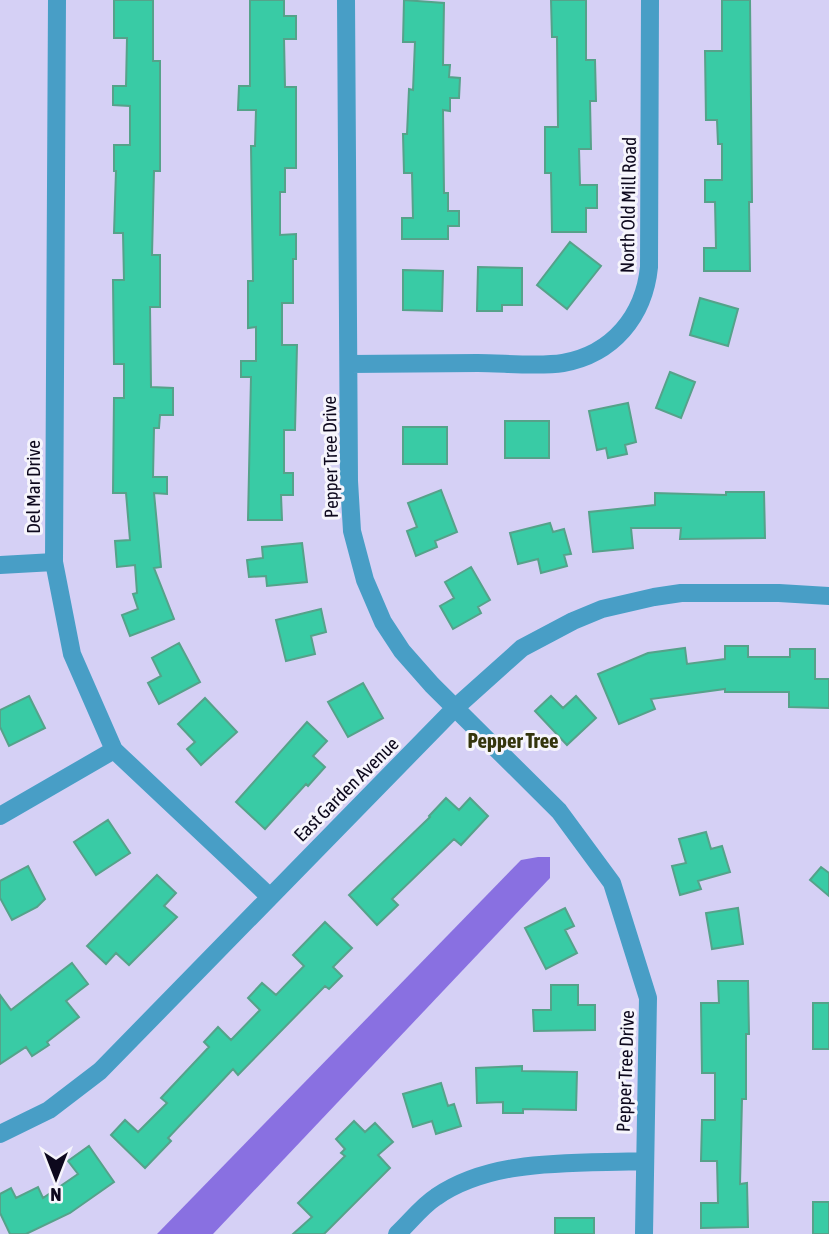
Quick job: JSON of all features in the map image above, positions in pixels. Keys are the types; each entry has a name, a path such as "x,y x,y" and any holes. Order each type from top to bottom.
{"street":[{"name":"Del Mar Drive","path":"57,0 54,562 72,654 114,750 269,896"},
{"name":"Pepper Tree Drive","path":"346,0 350,508 358,556 383,622 402,651 432,685 559,811 612,883 648,998 644,1234"},
{"name":"North Old Mill Road","path":"349,364 561,363 597,352 615,341 641,303 649,267 650,0"},
{"path":"0,565 54,562"},
{"name":"East Garden Avenue","path":"0,1134 49,1110 100,1071 455,708 522,648 602,609 645,598 681,593 829,596"},
{"path":"0,816 114,750"},
{"path":"397,1234 434,1198 478,1176 511,1167 644,1161"}],"shaded area":[{"path":"550,857 550,878 213,1234 157,1234 521,860"}],"building":[{"path":"114,0 153,0 153,61 160,61 160,171 154,171 152,255 160,255 160,307 150,307 151,387 173,388 173,415 160,415 159,428 154,428 153,477 167,477 167,494 154,493 161,567 154,568 174,619 130,636 122,615 138,609 133,594 137,593 135,565 117,567 115,541 130,540 126,493 113,493 114,398 124,398 124,364 114,364 113,280 124,280 123,233 114,233 114,145 130,145 130,106 113,105 113,86 126,86 127,38 114,38"},
{"path":"250,0 284,0 284,16 296,16 296,39 284,39 285,87 296,87 296,168 285,168 285,192 280,192 280,235 296,234 296,259 293,259 293,303 282,303 282,345 297,345 295,430 284,430 284,473 293,473 293,495 281,495 282,520 248,520 251,377 241,377 241,361 256,361 256,327 248,328 248,281 253,281 251,146 255,146 256,110 238,110 239,86 250,86"},
{"path":"404,0 444,3 443,65 450,65 449,77 460,78 459,98 450,98 450,111 443,110 444,193 448,193 448,211 459,211 459,226 448,226 448,239 402,239 402,218 413,218 412,173 404,173 403,134 407,134 409,89 413,90 415,42 403,42"},
{"path":"551,0 586,0 586,60 595,60 596,101 590,101 591,149 579,149 580,185 597,185 597,208 586,208 586,232 552,232 551,173 545,173 545,127 558,127 557,37 552,37"},
{"path":"722,0 750,0 750,271 704,271 704,248 716,248 715,202 705,202 705,180 722,180 722,144 718,144 717,120 706,120 705,51 722,51"},
{"path":"570,242 601,266 567,309 537,285"},
{"path":"478,267 522,268 522,305 502,305 502,311 477,311"},
{"path":"403,270 443,271 442,311 403,310"},
{"path":"700,298 738,309 728,346 690,335"},
{"path":"670,372 695,382 681,418 656,408"},
{"path":"628,403 636,442 625,445 627,454 608,458 606,448 597,450 589,411"},
{"path":"505,421 549,421 549,458 505,458"},
{"path":"403,427 447,427 447,464 403,464"},
{"path":"441,490 457,532 435,541 437,547 416,556 407,531 417,527 408,503"},
{"path":"726,492 764,492 765,538 680,539 681,528 631,528 633,548 593,552 589,512 655,505 655,493 726,495"},
{"path":"550,523 553,532 564,529 571,554 564,555 567,566 541,573 538,559 518,564 510,533"},
{"path":"302,543 307,582 267,586 266,576 249,577 247,560 263,558 262,547"},
{"path":"471,567 490,600 478,607 481,613 453,629 440,606 454,598 445,582"},
{"path":"321,609 326,632 311,636 315,654 286,661 276,620"},
{"path":"179,643 200,682 159,704 148,683 161,676 152,658"},
{"path":"725,646 748,646 748,657 790,657 790,649 815,649 815,679 829,679 829,708 789,707 789,692 725,692 725,689 651,699 655,709 619,724 598,674 648,653 685,648 687,664 725,659"},
{"path":"363,683 383,718 348,737 328,702"},
{"path":"29,696 45,728 9,746 0,727 0,710"},
{"path":"551,696 563,708 576,696 596,718 567,745 535,711"},
{"path":"205,698 237,732 201,765 187,749 195,742 178,724"},
{"path":"307,722 327,741 313,756 325,767 265,829 236,802"},
{"path":"446,798 459,810 470,798 488,816 461,845 454,839 392,899 398,905 377,925 349,895 430,817"},
{"path":"108,820 130,853 96,875 74,842"},
{"path":"706,832 711,849 722,846 730,872 698,881 701,889 680,895 672,866 686,863 679,839"},
{"path":"28,866 45,899 37,907 12,920 0,898 0,881"},
{"path":"821,867 829,873 829,896 810,880"},
{"path":"157,875 176,893 164,906 177,917 129,965 116,953 106,964 87,946"},
{"path":"565,908 574,926 565,930 577,953 546,969 525,928"},
{"path":"738,908 743,944 712,949 706,913"},
{"path":"325,922 352,948 333,967 342,976 329,989 325,986 238,1075 233,1069 168,1138 171,1141 145,1168 111,1135 125,1120 138,1132 167,1103 161,1098 209,1047 204,1042 218,1027 231,1040 260,1010 248,998 262,983 276,995 304,966 293,955"},
{"path":"72,963 88,984 66,1001 79,1017 47,1042 49,1045 32,1056 26,1047 0,1064 0,995 11,1010"},
{"path":"718,981 748,981 749,1034 746,1034 746,1099 742,1099 740,1184 747,1183 748,1227 701,1228 701,1203 718,1203 717,1161 701,1161 702,1120 715,1120 715,1073 702,1073 701,1003 719,1003"},
{"path":"551,985 578,985 578,1005 595,1005 595,1030 534,1031 533,1010 551,1010"},
{"path":"813,1003 829,1003 829,1049 813,1049"},
{"path":"522,1066 522,1071 577,1072 576,1110 523,1109 523,1113 503,1113 503,1102 477,1103 476,1068"},
{"path":"441,1083 448,1106 454,1104 461,1126 436,1134 432,1121 413,1127 403,1094"},
{"path":"354,1121 365,1132 375,1123 393,1142 378,1155 390,1168 324,1234 293,1234 312,1217 298,1203 345,1156 341,1153 345,1149 336,1139"},
{"path":"89,1146 114,1182 70,1213 26,1234 10,1234 0,1213 0,1194 11,1188 16,1198 38,1187 43,1198 78,1174 68,1161"},
{"path":"813,1202 829,1202 829,1234 813,1234"},
{"path":"555,1218 594,1218 594,1234 555,1234"}],"district":[{"name":"Pepper Tree","path":"513,740"}]}
